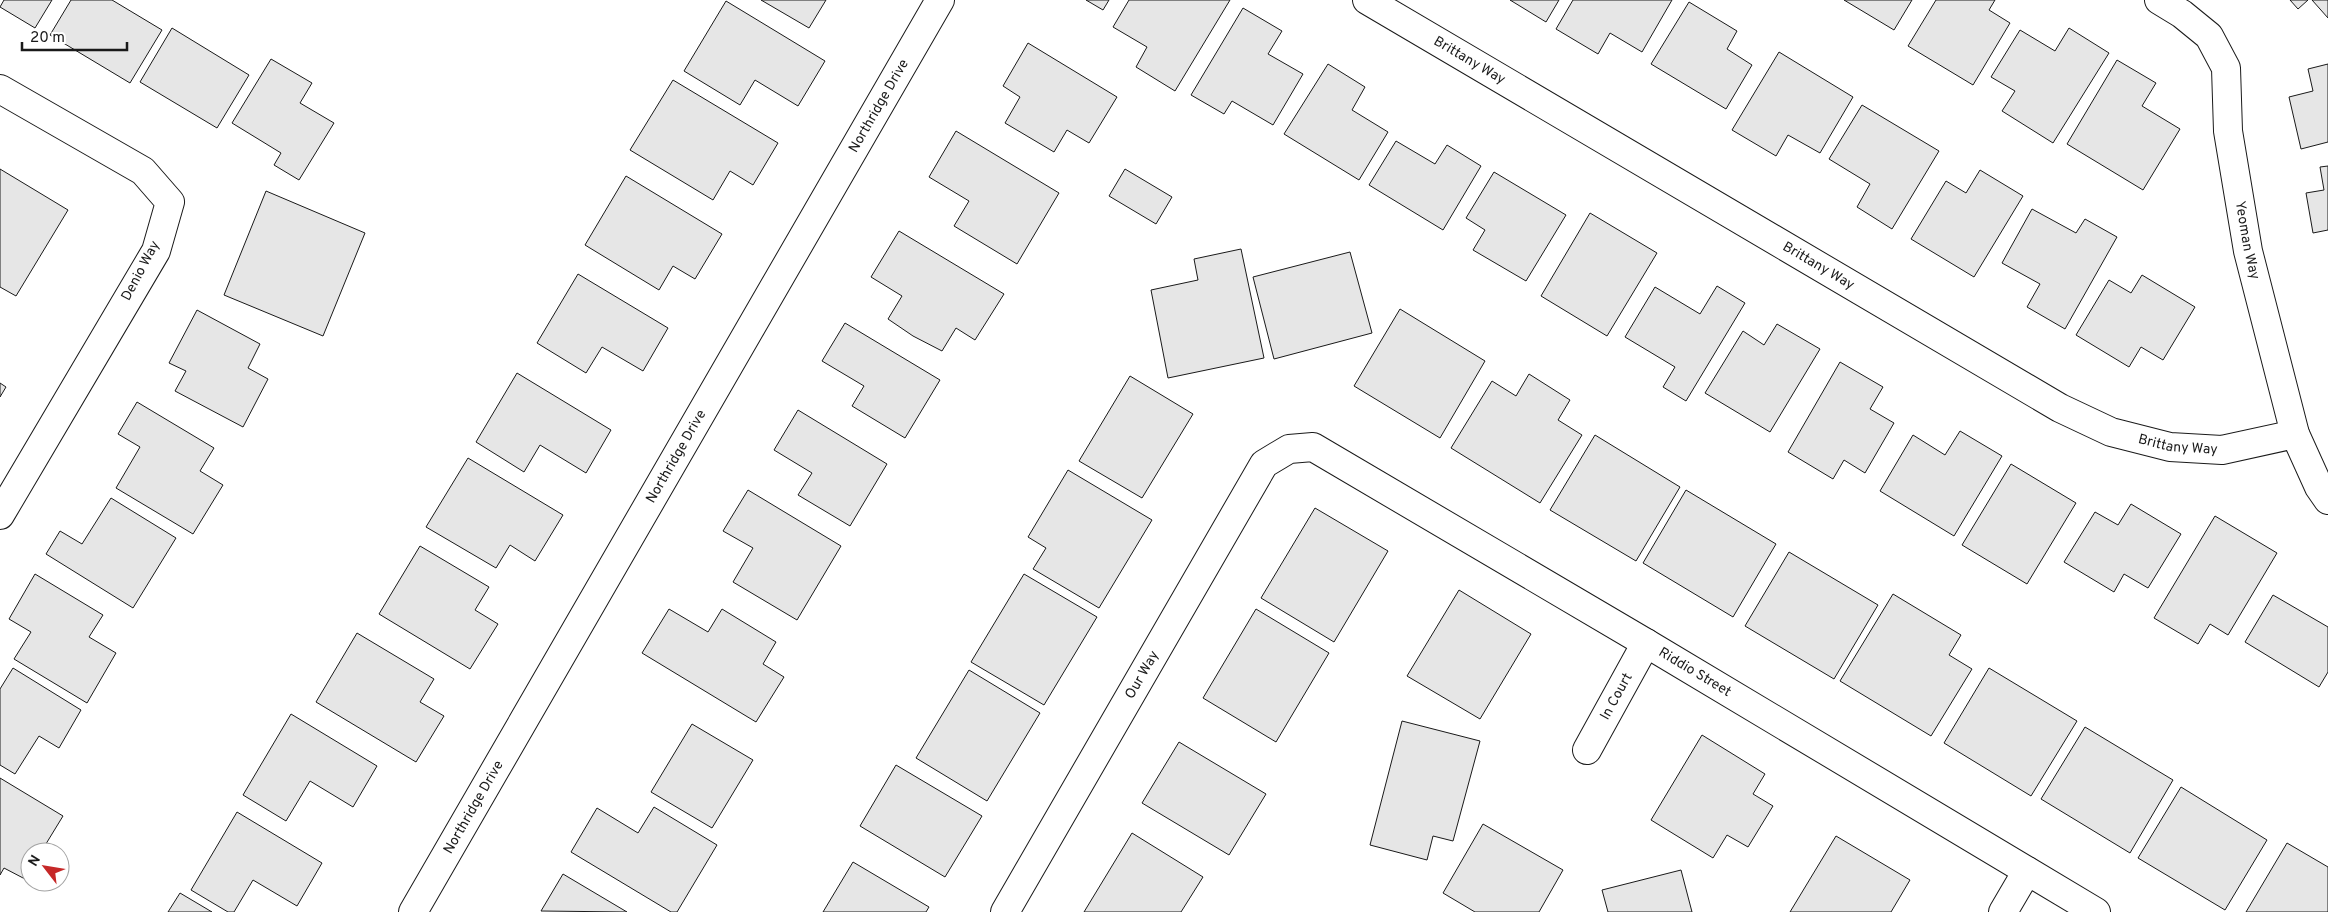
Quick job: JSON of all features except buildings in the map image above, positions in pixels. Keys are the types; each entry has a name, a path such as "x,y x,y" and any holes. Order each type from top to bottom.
{"street":[{"name":"Northridge Drive","path":"413,912 940,0"},
{"name":"Brittany Way","path":"1367,0 2060,408 2111,432 2170,447 2222,450 2295,434"},
{"name":"Yeoman Way","path":"2159,0 2182,14 2209,36 2226,68 2228,131 2248,251 2295,434 2319,487 2328,500"},
{"name":"Denio Way","path":"0,89 143,171 170,202 156,251 0,515"},
{"name":"Riddio Street","path":"1288,449 1313,447 1646,643 2096,912"},
{"name":"Our Way","path":"1005,912 1264,464 1288,449"},
{"name":"In Court","path":"1587,750 1646,643"},
{"path":"2004,912 2027,871"}]}
